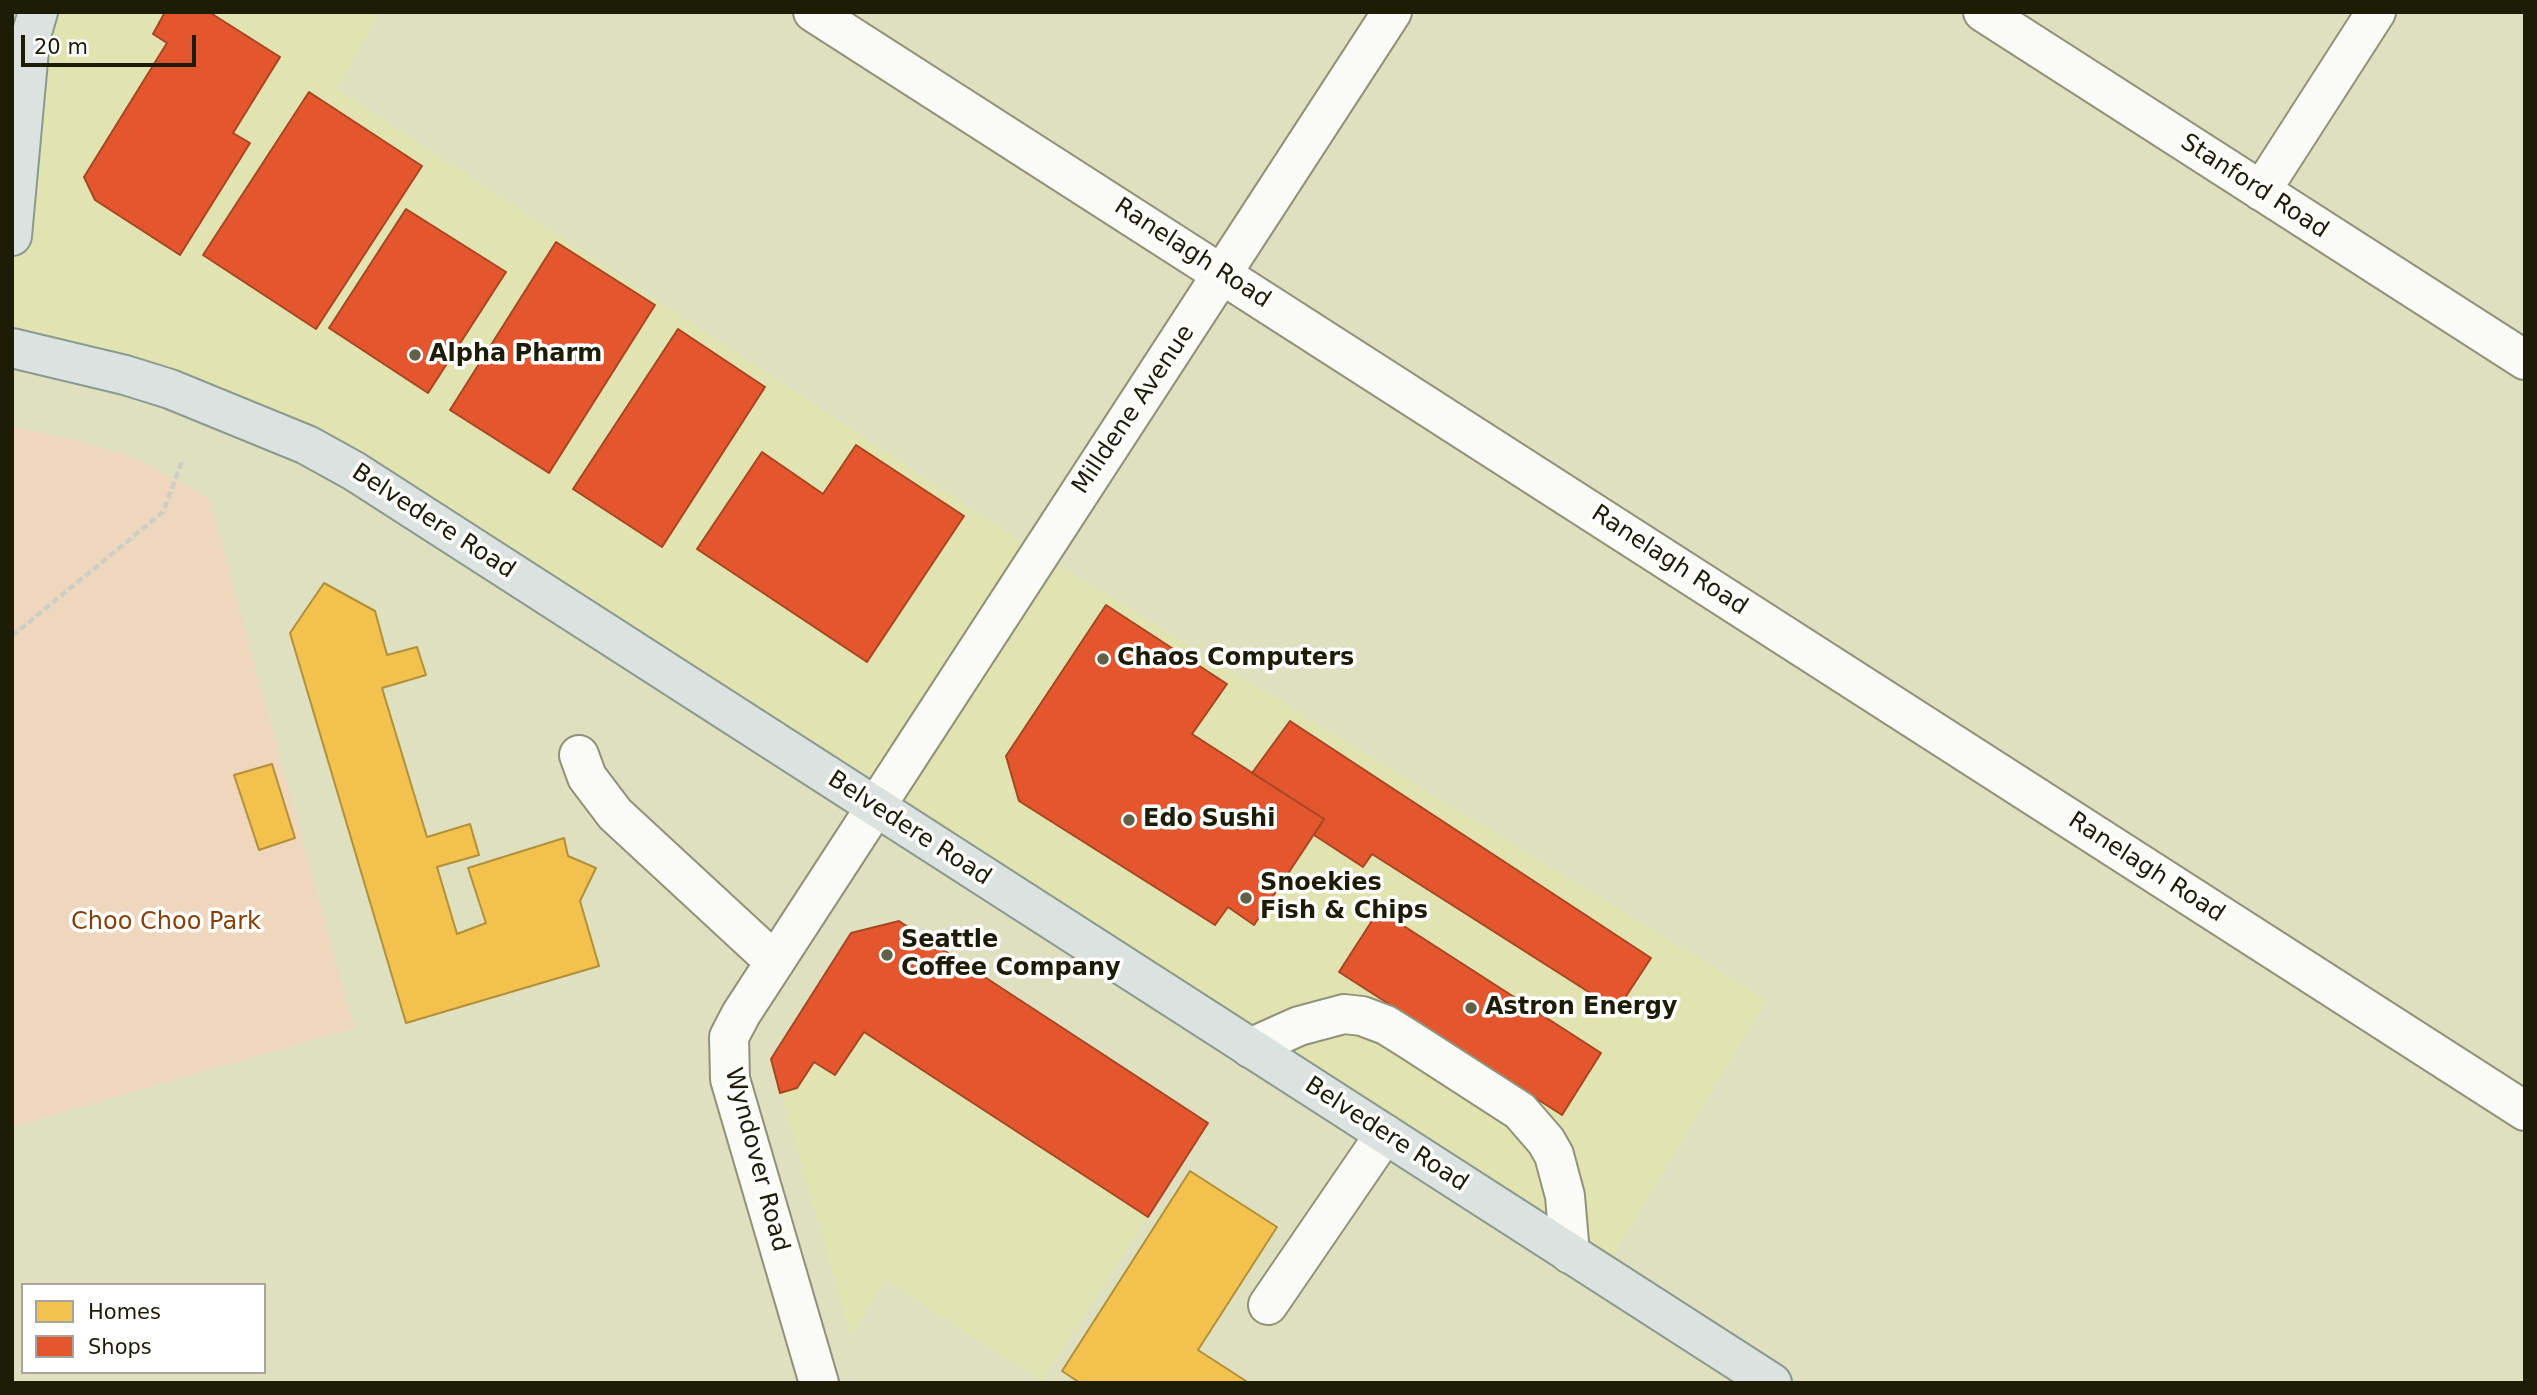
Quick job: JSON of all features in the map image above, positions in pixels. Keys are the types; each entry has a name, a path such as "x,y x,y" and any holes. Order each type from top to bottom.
{"main road":[{"path":"12,75 29,25"},
{"path":"12,236 29,25"},
{"name":"Belvedere Road","path":"12,348 170,389 307,445 354,471 1772,1383"}],"street":[{"name":"Ranelagh Road","path":"813,12 2525,1111"},
{"name":"Milldene Avenue","path":"877,808 1392,12"},
{"name":"Stanford Road","path":"1983,12 2525,360"},
{"path":"2261,191 2376,12"},
{"path":"579,755 587,777 615,814 775,962"},
{"name":"Wyndover Road","path":"819,1383 730,1079 727,1054 729,1037 740,1014 877,808"},
{"path":"1250,1048 1299,1026 1344,1014 1362,1016 1398,1032 1520,1111 1534,1125 1554,1155 1564,1196 1570,1254"},
{"path":"1268,1305 1385,1134"}],"path":[{"path":"12,636 163,512 183,459"}],"shaded area":[{"path":"12,12 380,12 337,89 1039,553 1767,1000 1602,1274 354,471 12,348"},
{"path":"899,921 1208,1123 1042,1381 885,1280 851,1337 771,1059 851,933"}],"green space":[{"name":"Choo Choo Park","path":"12,427 77,440 137,459 209,498 354,1028 12,1127"}],"building: Homes":[{"path":"324,583 375,611 387,655 417,647 426,675 382,688 427,837 470,824 479,855 437,867 457,934 486,923 468,868 564,838 568,856 596,868 580,901 599,966 406,1023 290,633"},
{"path":"272,764 295,838 259,850 234,775"},
{"path":"1190,1171 1277,1227 1198,1350 1249,1383 1080,1383 1062,1371"}],"building: Shops":[{"path":"165,12 209,12 280,57 233,133 250,143 180,255 95,200 84,177 167,43 153,34"},
{"path":"309,92 422,166 316,329 203,255"},
{"path":"406,209 506,272 428,393 329,328"},
{"path":"556,242 655,305 549,473 450,410"},
{"path":"678,329 765,387 662,547 573,489"},
{"path":"856,445 964,516 867,662 697,549 762,452 823,494"},
{"path":"1106,605 1227,684 1192,734 1324,819 1254,925 1228,907 1215,925 1019,801 1006,756"},
{"path":"1290,721 1651,958 1617,1010 1372,854 1363,867 1314,835 1324,819 1252,773"},
{"path":"1379,910 1601,1053 1562,1115 1339,972"},
{"path":"899,921 1208,1123 1148,1217 864,1032 835,1075 814,1062 797,1088 780,1093 771,1059 851,933"}],"place":[{"name":"Alpha Pharm","path":"415,355"},
{"name":"Chaos Computers","path":"1103,659"},
{"name":"Edo Sushi","path":"1129,820"},
{"name":"Snoekies Fish & Chips","path":"1246,898"},
{"name":"Seattle Coffee Company","path":"887,955"},
{"name":"Astron Energy","path":"1471,1008"}]}
